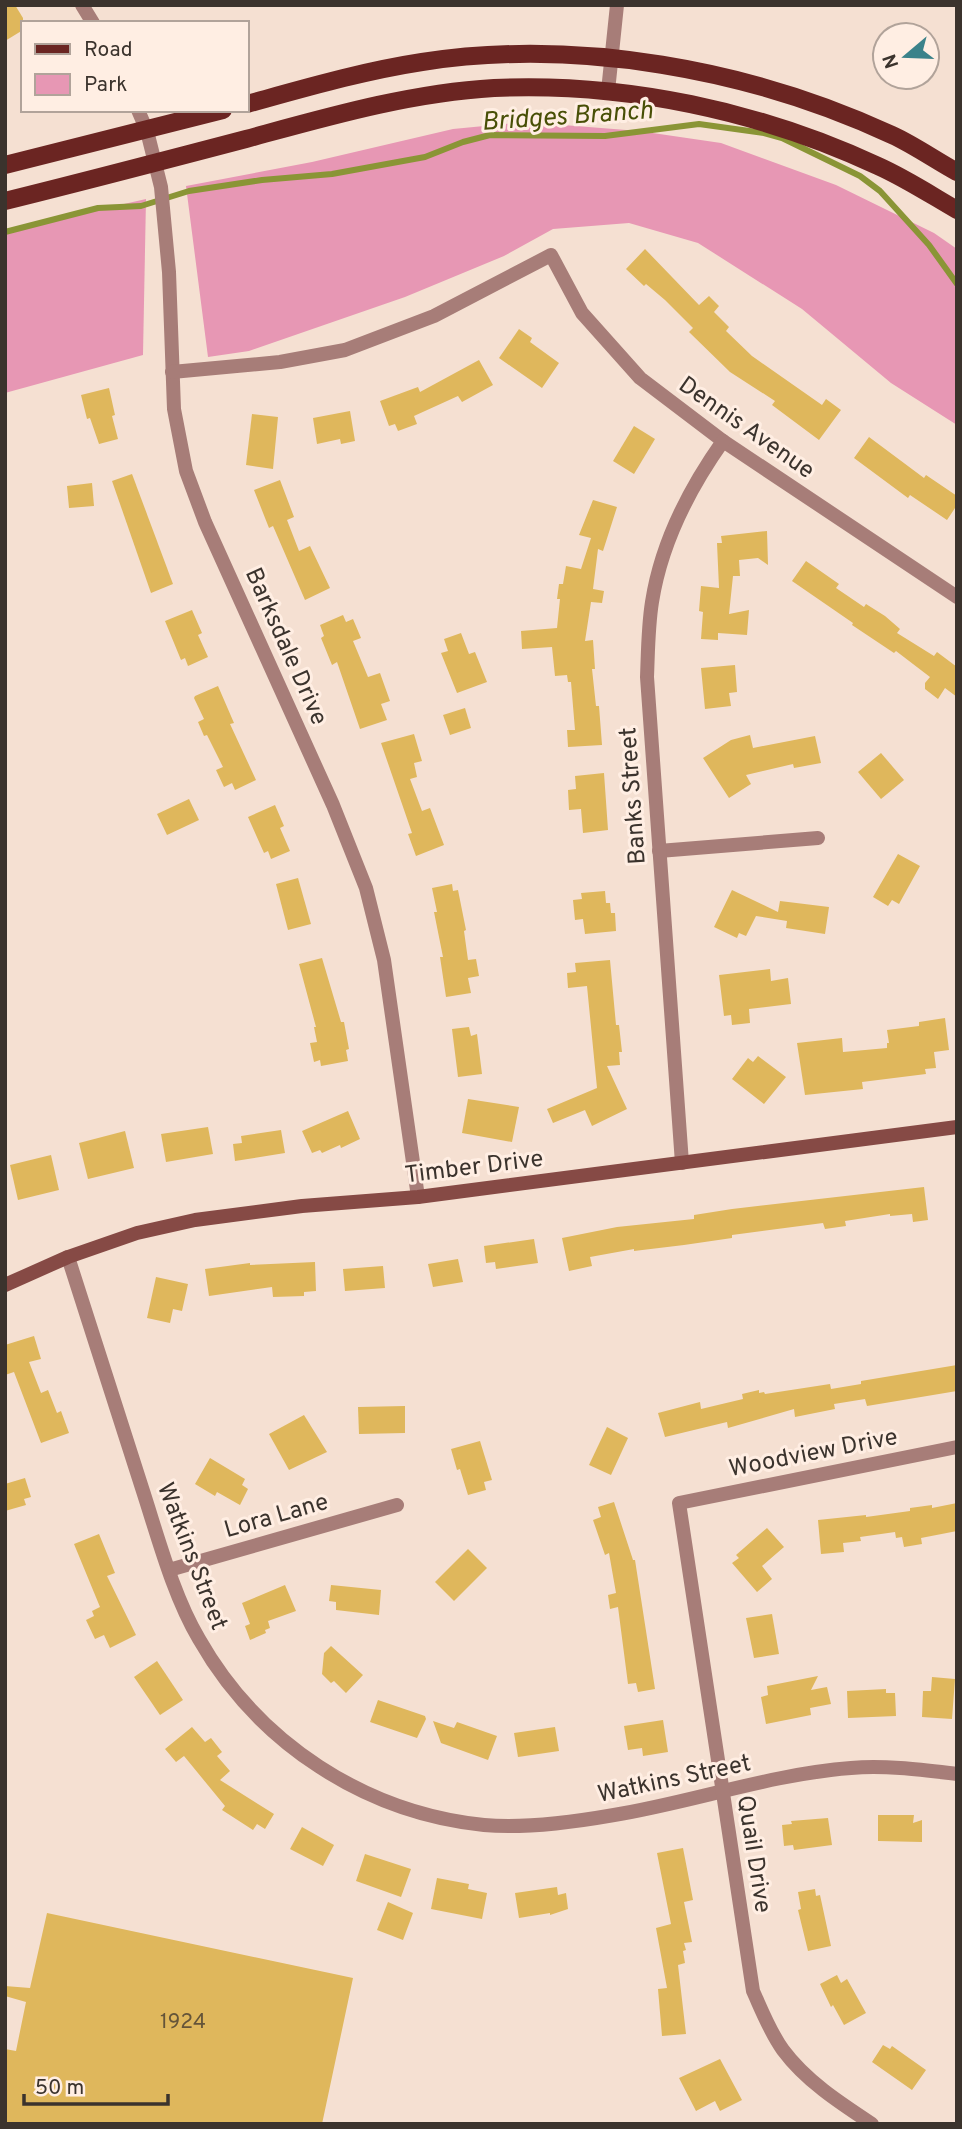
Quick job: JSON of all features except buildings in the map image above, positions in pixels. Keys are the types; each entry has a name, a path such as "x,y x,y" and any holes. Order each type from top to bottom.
{"main road":[{"path":"248,104 355,75 423,62 490,55 548,53 611,58 657,63 776,91 835,111 894,136 957,172"},
{"path":"5,201 361,108 427,95 492,88 547,87 652,96 767,123 880,166 957,209"},
{"path":"5,165 216,112"}],"street":[{"path":"82,5 92,21"},
{"path":"608,91 617,5"},
{"name":"Barksdale Drive","path":"139,112 147,131 161,187 167,248 174,409 186,471 205,522 334,805 366,888 384,960 418,1197"},
{"name":"Dennis Avenue","path":"172,372 280,362 345,350 434,316 551,255 582,313 640,378 723,441 957,597"},
{"name":"Banks Street","path":"682,1163 647,677 652,603 666,542 704,468 723,441"},
{"path":"659,851 818,838"},
{"name":"Timber Drive","path":"5,1285 137,1233 195,1220 302,1206 418,1197 957,1127"},
{"name":"Watkins Street","path":"68,1258 169,1570 197,1637 226,1681 268,1728 308,1761 358,1790 422,1813 484,1825 517,1825 615,1815 722,1791 852,1768 957,1774"},
{"name":"Woodview Drive","path":"679,1503 957,1447"},
{"name":"Quail Drive","path":"679,1503 753,1991 769,2028 784,2051 806,2076 872,2124"},
{"name":"Lora Lane","path":"169,1570 397,1505"}],"green space":[{"path":"525,122 639,131 721,143 836,185 934,233 957,249 957,425 891,383 802,309 698,243 629,223 553,229 504,256 405,297 249,351 208,357 186,186 312,162 453,129"},
{"path":"146,199 143,355 5,393 5,231"}],"waterway":[{"name":"Bridges Branch","path":"5,232 98,208 141,206 189,191 262,180 332,174 425,157 490,135 605,136 699,124 782,138 860,176 880,191 929,245 957,284"}]}
